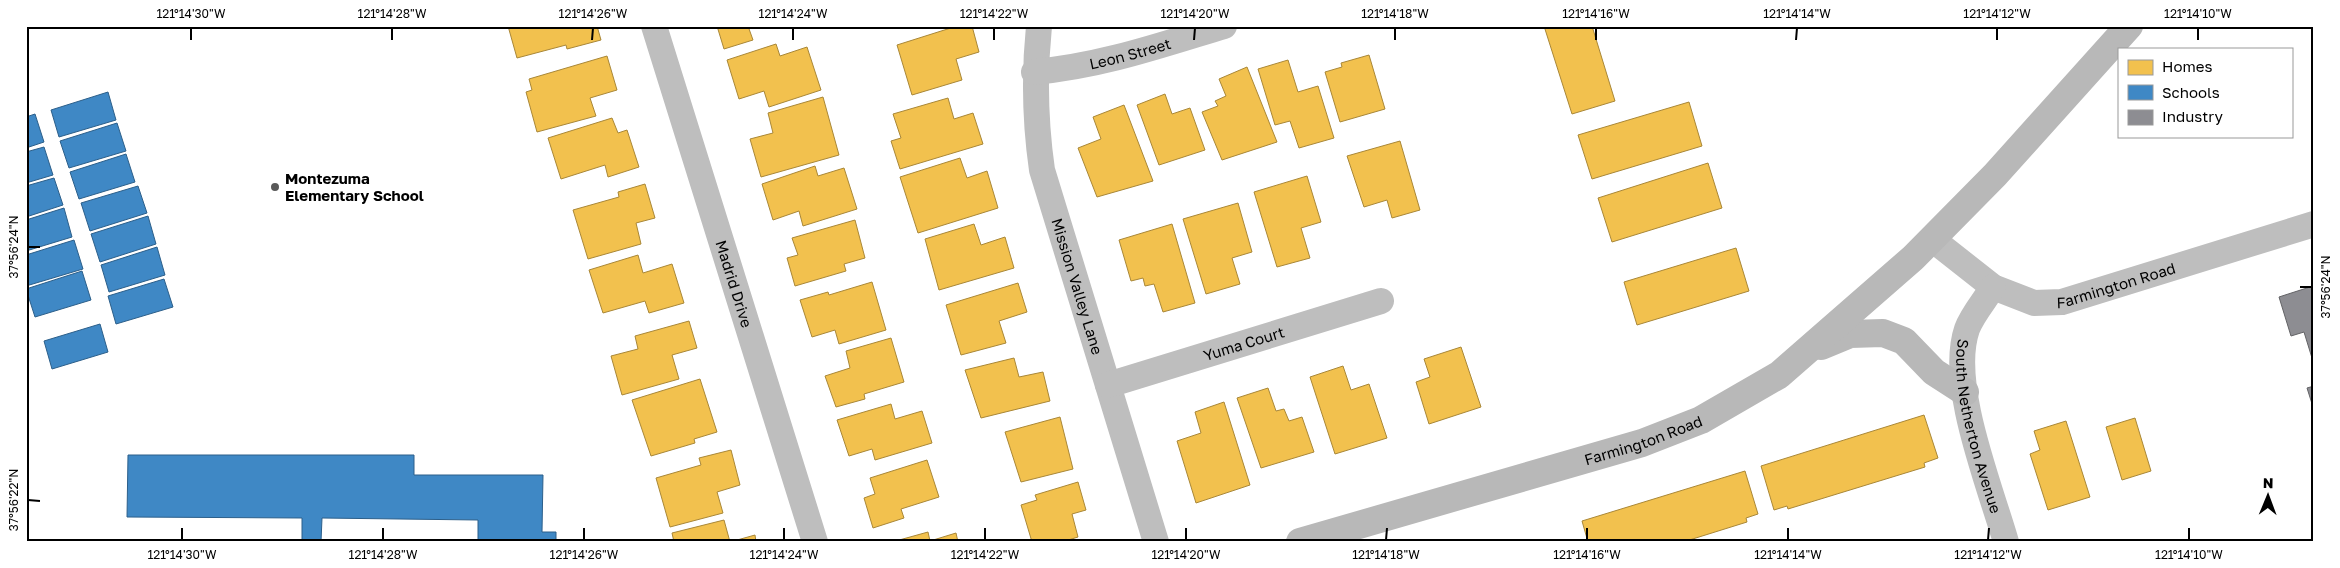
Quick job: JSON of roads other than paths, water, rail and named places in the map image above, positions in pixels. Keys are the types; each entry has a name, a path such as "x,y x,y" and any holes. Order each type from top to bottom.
{"main road":[{"name":"Farmington Road","path":"1300,542 1642,443 1701,420 1779,375 1932,239 1995,175 2128,26"},
{"path":"1804,354 1850,334 1883,333 1904,341 1934,372 1964,392"}],"street":[{"name":"Madrid Drive","path":"654,26 815,542"},
{"name":"Mission Valley Lane","path":"1039,26 1034,72 1035,126 1042,170 1156,542"},
{"name":"Leon Street","path":"1034,72 1075,68 1114,59 1224,26"},
{"name":"Farmington Road","path":"1932,239 1994,287 2034,303 2062,302 2314,224"},
{"name":"South Netherton Avenue","path":"1994,287 1967,328 1962,358 1964,392 1971,425 2006,542"},
{"name":"Yuma Court","path":"1108,384 1380,301"}],"place":[{"name":"Montezuma Elementary School","path":"275,187"}]}
